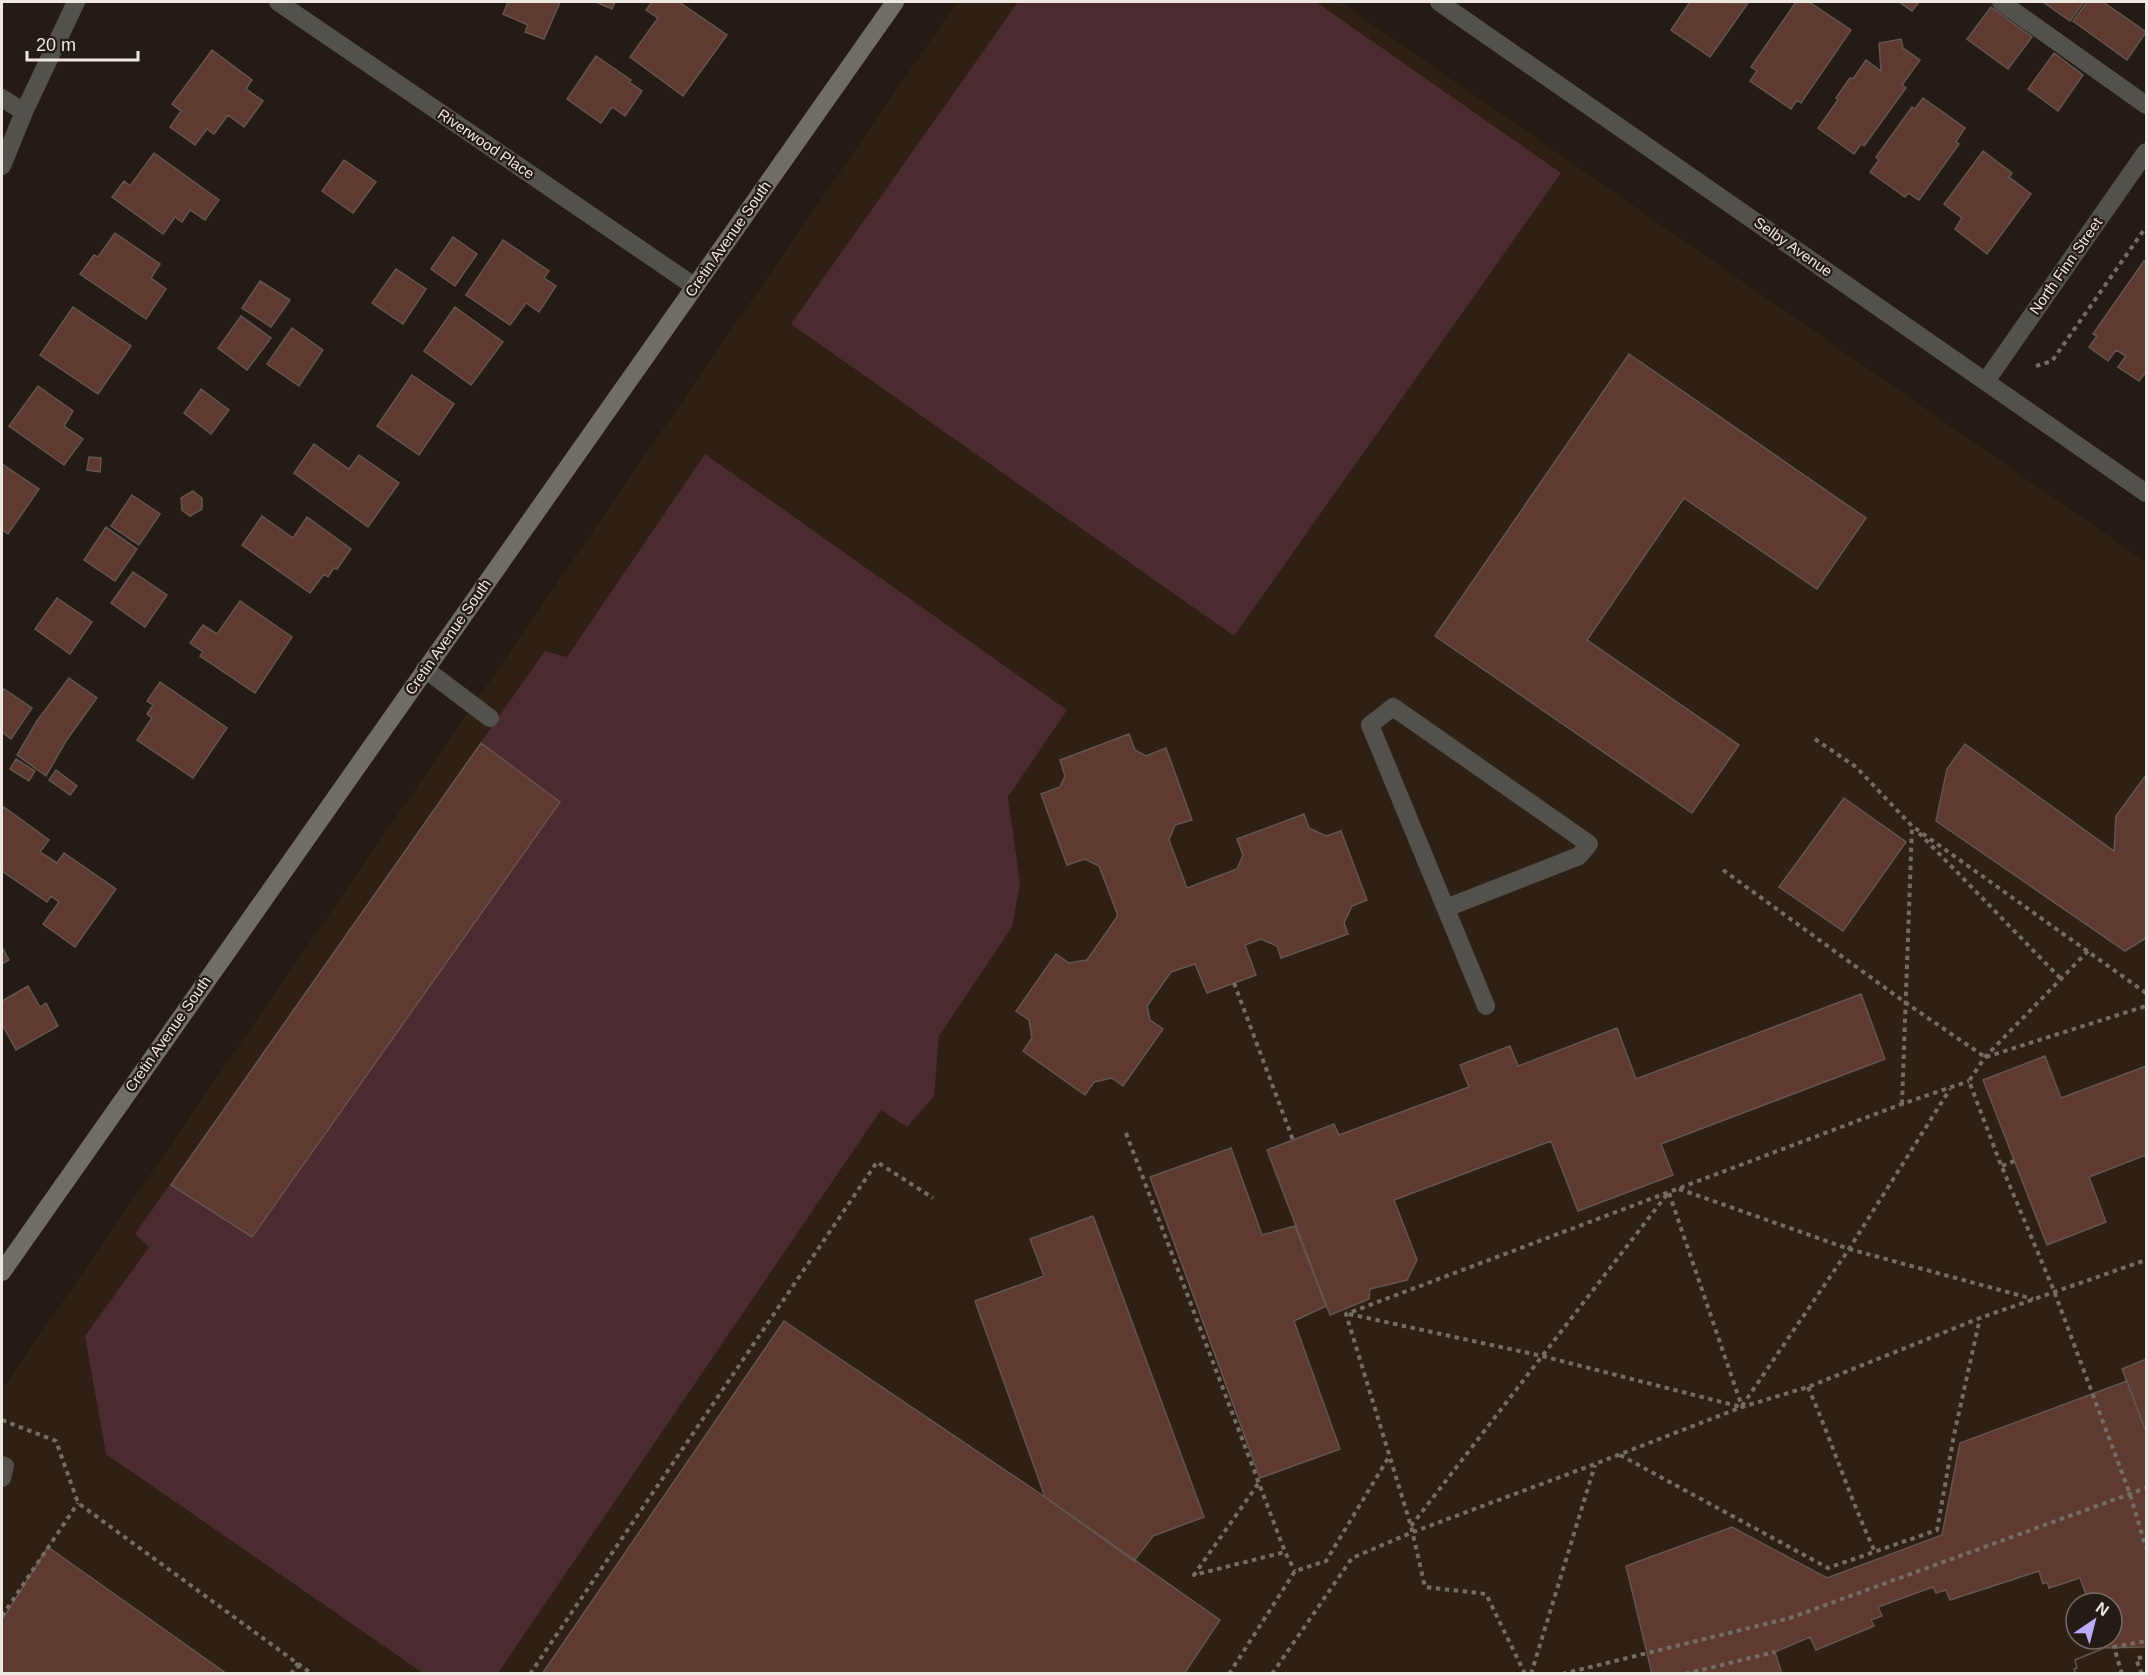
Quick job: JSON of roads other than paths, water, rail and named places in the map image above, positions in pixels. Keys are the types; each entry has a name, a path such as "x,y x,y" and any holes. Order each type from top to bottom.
{"main road":[{"name":"Cretin Avenue South","path":"2,1272 895,2"}],"street":[{"path":"2,166 24,112 76,2"},
{"name":"Riverwood Place","path":"278,2 694,286"},
{"name":"Selby Avenue","path":"1439,2 2146,493"},
{"path":"2001,2 2146,105"},
{"path":"2,98 24,112"},
{"name":"North Finn Street","path":"1986,381 2146,152"},
{"path":"425,669 490,718"},
{"path":"1446,908 1579,856 1589,844 1393,708 1370,725 1486,1006"}]}
